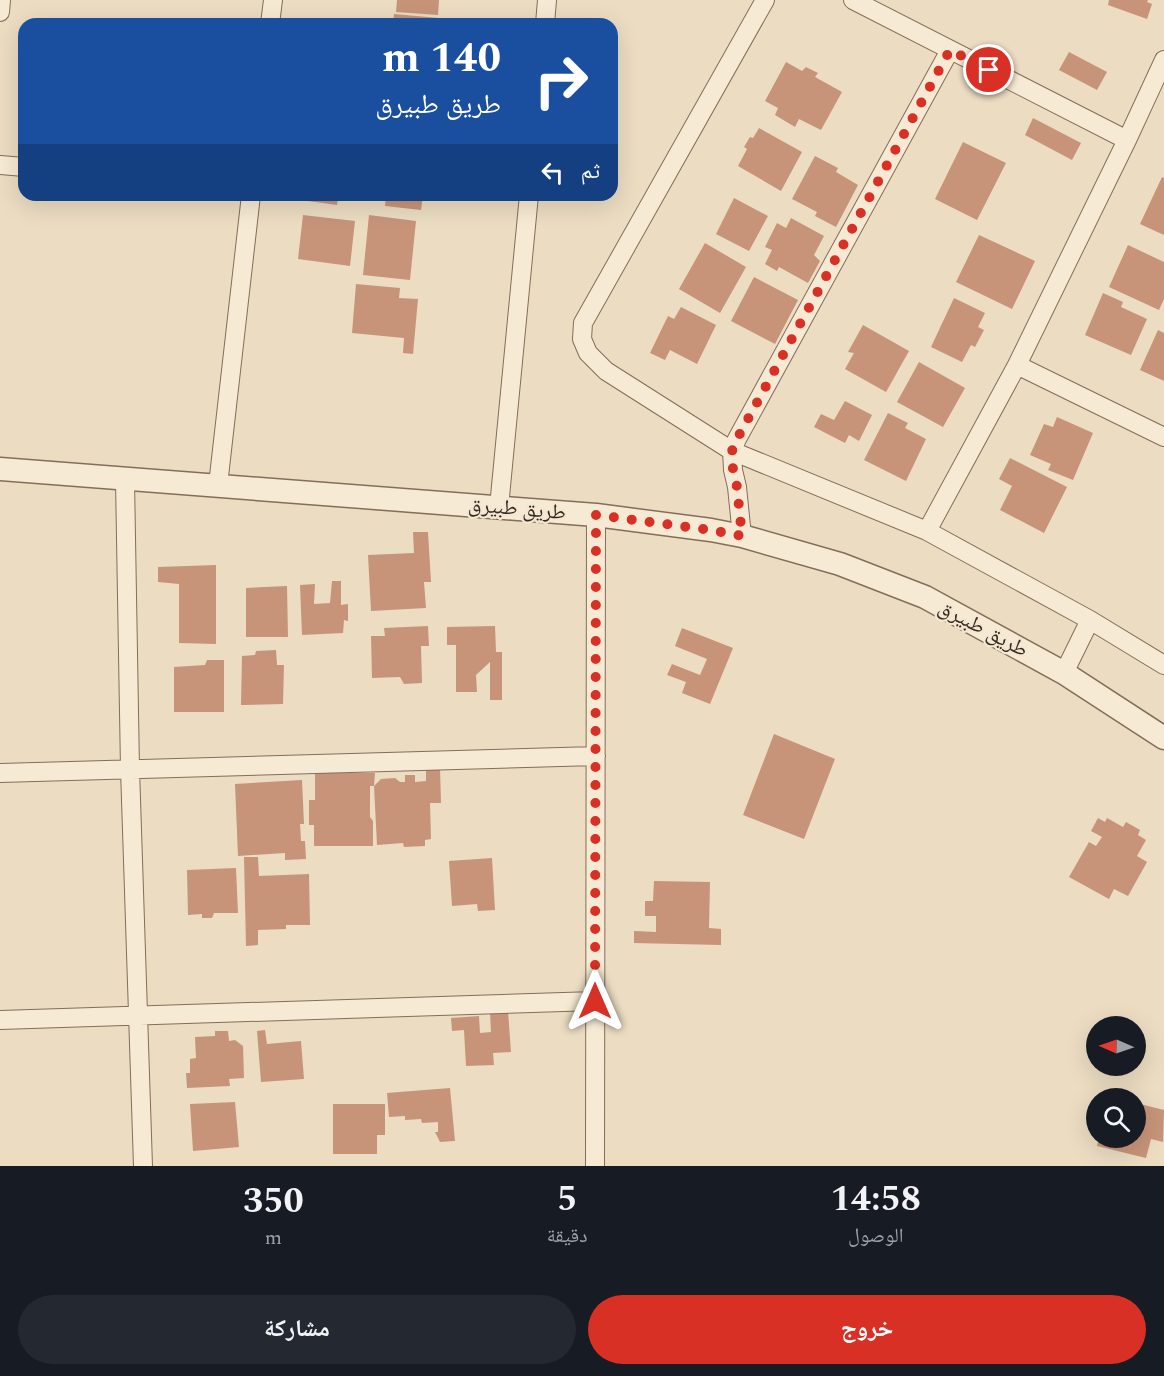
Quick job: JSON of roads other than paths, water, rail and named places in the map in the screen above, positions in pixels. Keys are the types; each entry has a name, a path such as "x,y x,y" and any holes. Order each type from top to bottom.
{"street":[{"path":"0,12 1,0"},
{"path":"271,18 273,0"},
{"path":"546,18 547,0"},
{"path":"765,0 584,323 582,339 588,353 606,371 732,451 927,531 1090,620 1164,665"},
{"path":"853,0 1127,140"},
{"path":"742,536 732,451 737,439 950,50"},
{"path":"927,531 1017,365 1164,60"},
{"path":"0,165 18,166"},
{"path":"218,485 250,201"},
{"path":"500,507 528,201"},
{"path":"1017,365 1164,437"},
{"name":"طريق طبيرق","path":"0,469 596,515 742,536 840,564 925,597 1064,673 1164,738"},
{"path":"125,480 130,769 143,1166"},
{"path":"595,1166 596,515"},
{"path":"1064,673 1090,620"},
{"path":"0,773 596,756"},
{"path":"0,1020 595,1001"}]}
